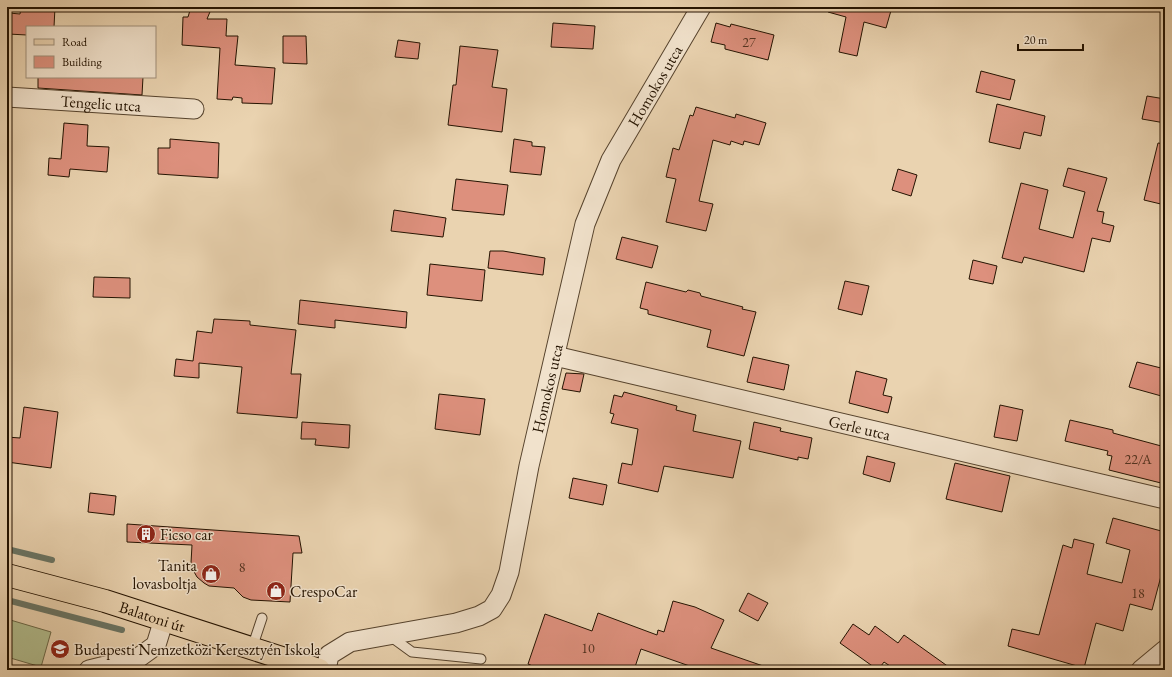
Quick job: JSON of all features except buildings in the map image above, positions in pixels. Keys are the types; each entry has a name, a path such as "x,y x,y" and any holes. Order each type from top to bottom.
{"main road":[{"name":"Balatoni út","path":"7,575 47,584 164,619 319,670"}],"street":[{"name":"Homokos utca","path":"326,670 329,655 350,642 456,623 479,616 492,609 501,595 509,572 528,466 586,224 611,160 701,7"},
{"name":"Tengelic utca","path":"7,97 194,109"},
{"name":"Gerle utca","path":"555,356 1165,499"},
{"path":"89,670 138,658 156,645 164,619"},
{"path":"1141,670 1165,650"}],"lane":[{"path":"252,648 262,618"},
{"path":"388,635 412,652 481,659"}],"green space":[{"path":"7,619 51,632 41,667 7,657"}],"waterway":[{"path":"7,549 52,560"},
{"path":"7,600 122,630"}],"place":[{"name":"Ficso car","path":"146,534"},
{"name":"Tanita lovasboltja","path":"211,574"},
{"name":"CrespoCar","path":"276,591"},
{"name":"Budapesti Nemzetközi Keresztyén Iskola","path":"60,649"}]}
